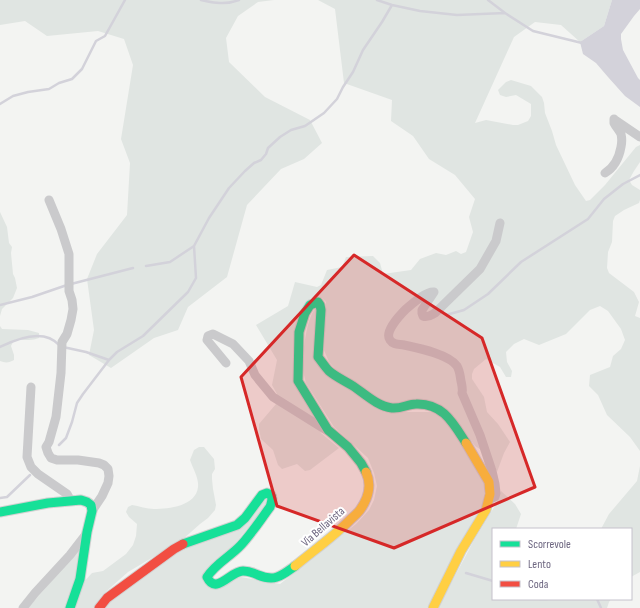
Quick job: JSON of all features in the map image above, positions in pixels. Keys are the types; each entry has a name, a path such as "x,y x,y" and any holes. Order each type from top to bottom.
{"street":[{"path":"604,172 614,166 620,154 622,137 612,118 640,137"},
{"path":"49,200 69,254 69,291 73,309 67,334 62,342 61,373 56,417 49,442 46,447 52,458 57,460 78,460 104,465 108,469 109,476 108,483 102,496 92,511 87,532 80,579 70,608"},
{"path":"489,499 495,497 495,484 480,435 462,393 463,388 457,366 452,361 441,355 425,349 394,343 390,340 389,334 391,328 406,309 427,293 434,292 422,310 423,316 426,317 436,313 480,269 496,241 500,223"},
{"name":"Via Bellavista","path":"99,608 107,598 174,549 187,542 237,526 258,500 265,494 270,494 272,497 273,500 270,507 241,545 210,572 207,577 209,582 217,584 243,571 266,578 276,579 290,570 339,530 360,510 366,499 368,491 368,477 361,463 348,447 328,430 298,381 299,332 305,312 310,305 318,302 321,310 318,357 330,372 353,386 371,400 385,406 401,408 414,404 425,404 435,407 443,412 450,419 466,442 489,482 490,494 486,510 461,551 433,608"},
{"path":"226,362 207,340 208,336 213,334 233,344 249,361 256,375 273,397 328,430"},
{"path":"31,387 27,457 31,467 38,474 67,494 71,501"},
{"path":"0,512 48,503 81,500 91,505 92,511"},
{"path":"23,608 70,555 87,532"}],"highlighted area":[{"path":"354,255 482,338 535,487 394,548 277,506 241,377"}],"shaded area":[{"path":"0,0 274,0 258,2 238,16 226,38 229,62 265,97 310,120 322,143 304,159 281,169 247,205 227,277 188,307 178,330 154,338 111,368 89,355 94,330 87,279 97,254 127,215 130,163 121,139 133,65 124,39 98,31 47,36 25,21 0,25"},
{"path":"318,0 612,0 604,26 580,42 561,25 535,22 514,37 475,123 486,120 518,125 528,121 531,116 531,104 516,95 506,97 500,95 498,90 506,82 511,80 531,86 542,97 545,113 556,145 575,185 586,201 590,200 605,185 636,147 640,145 640,162 629,180 632,185 640,190 640,200 639,203 615,216 613,221 612,242 608,252 607,268 609,273 634,292 639,302 635,316 640,318 640,451 630,437 607,415 598,395 589,386 590,375 610,367 613,356 621,349 625,340 621,329 608,311 600,306 590,310 566,334 539,345 524,339 514,344 506,352 507,362 512,371 511,377 506,377 500,367 486,359 474,369 472,379 484,397 487,412 498,424 510,442 497,472 491,456 475,446 452,415 441,405 387,404 337,371 329,362 324,350 326,302 322,298 311,298 301,313 294,362 314,418 321,433 339,448 310,470 305,471 297,464 282,469 278,465 273,450 261,439 259,429 259,424 276,404 277,394 272,385 277,360 256,325 288,306 295,282 317,287 321,285 327,270 342,267 346,257 373,256 380,263 383,274 411,270 420,259 436,253 446,255 456,251 461,254 466,252 473,232 469,217 475,199 455,175 429,159 413,136 391,121 392,100 344,83 335,9"},
{"path":"612,0 640,0 640,9 621,34 621,39 623,50 640,80 640,107 625,96 596,63 583,54 580,42 604,26"},
{"path":"0,212 7,227 9,243 12,247 11,253 13,274 17,288 13,298 2,309 0,316"},
{"path":"317,307 323,365 393,412 433,412 446,420 485,484 483,505 427,608 106,608 110,601 172,551 237,529 266,499 270,501 223,558 209,586 241,577 280,584 356,524 369,510 374,500 377,486 368,458 334,427 306,383 303,371 304,347 307,327 313,312"},
{"path":"0,326 2,329 28,330 39,333 39,338 31,340 16,340 11,346 14,360 2,362 0,361"},
{"path":"199,447 204,447 214,459 215,469 212,474 212,479 216,505 215,510 208,518 182,540 128,572 101,596 93,608 74,608 80,586 92,573 103,571 126,554 133,545 136,536 137,524 126,512 128,507 132,505 151,509 160,509 174,507 187,502 196,493 198,487 197,477 190,460 194,450"},
{"path":"640,466 640,572 632,576 632,528 602,528 609,514 637,481"},
{"path":"501,491 515,504 521,514 516,528 492,528 492,600 610,600 607,608 438,608 473,542 496,504"},
{"path":"84,545 68,608 28,608 77,552"}],"waterway":[{"path":"0,104 13,96 49,89 59,83 72,79 82,69 96,41 105,36 125,0"},
{"path":"201,0 220,3 229,3 239,0"},
{"path":"377,0 420,11 457,15 505,13"},
{"path":"488,0 533,31 582,43"},
{"path":"59,445 66,438 77,403 109,360 117,352 143,336 188,292 196,278 194,246 209,218 229,188 254,163 261,160 266,154 268,148 280,137 291,130 305,126 324,113 337,99 353,72 363,50 392,5"},
{"path":"446,315 464,310 488,294 521,262 588,219 604,199 623,184 640,175"},
{"path":"146,266 170,262 194,246"},
{"path":"71,284 133,268"},
{"path":"0,305 32,297 67,285"},
{"path":"0,347 22,338 38,336 46,337 59,345"},
{"path":"63,347 86,352 109,360"},
{"path":"0,498 7,497 30,475"},
{"path":"466,573 492,581"},
{"path":"597,600 601,608"}],"traffic: fast":[{"path":"366,472 361,463 348,447 328,430 298,381 299,332 305,313 310,305 318,302 321,310 318,357 329,371 381,405 392,408 416,404 433,407 452,422 466,443"},
{"path":"183,544 237,525 245,518 262,495 267,493 272,497 270,507 253,531 241,545 214,568 207,577 215,584 243,571 273,578 282,575 295,566"},
{"path":"0,512 48,503 81,500 91,505 92,511 87,532 80,579 70,608"}],"traffic: slow":[{"path":"433,608 461,551 486,510 490,494 489,482 466,443"},
{"path":"295,566 336,533 360,510 367,497 369,487 366,472"}],"traffic: jam":[{"path":"99,608 107,598 183,544"}]}
